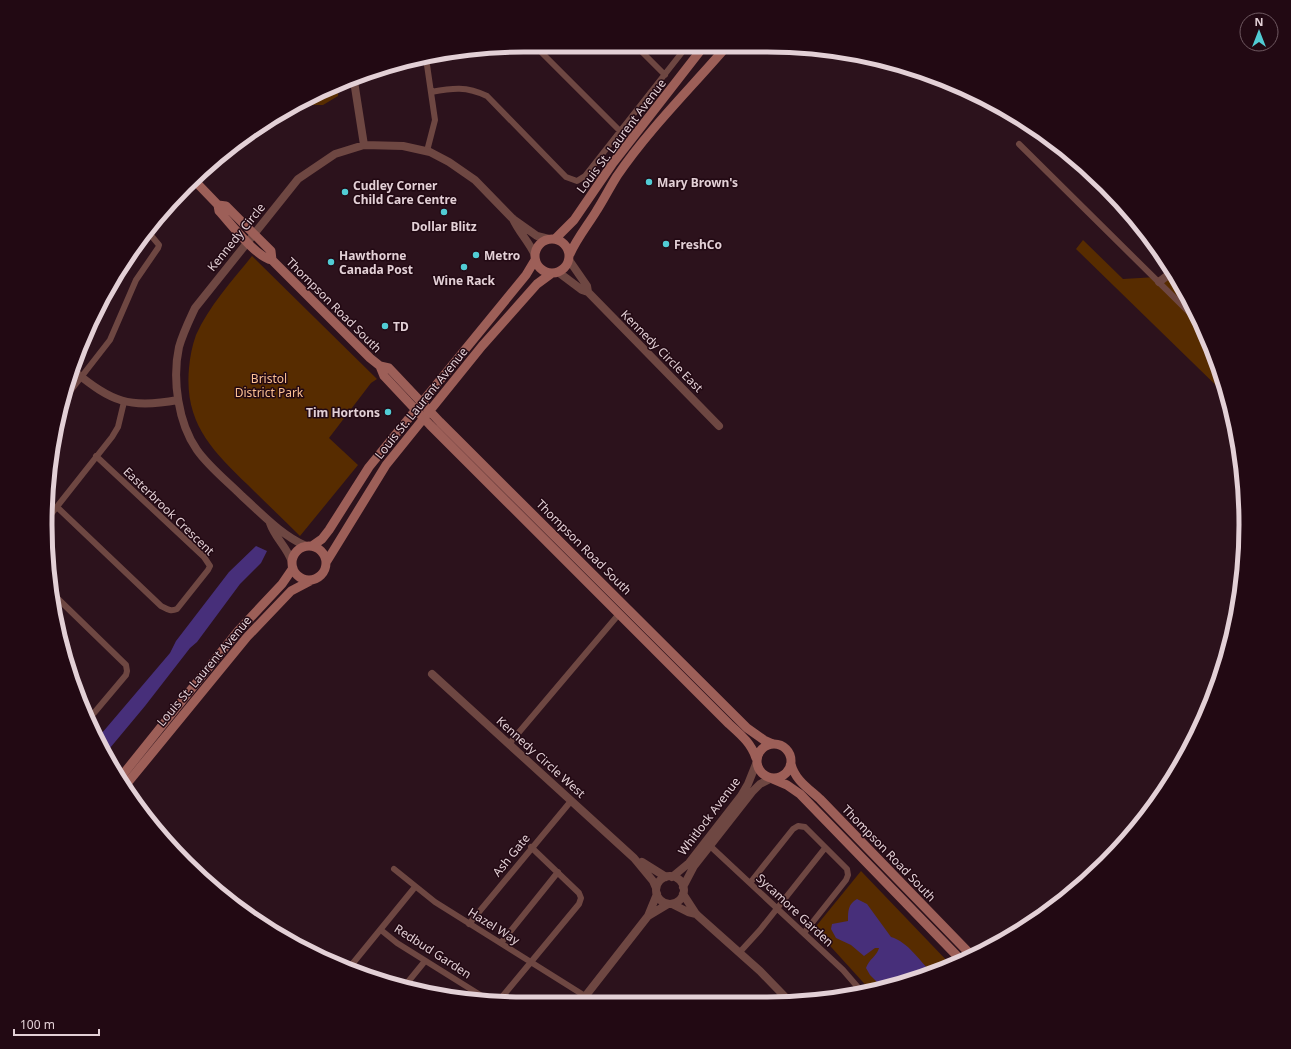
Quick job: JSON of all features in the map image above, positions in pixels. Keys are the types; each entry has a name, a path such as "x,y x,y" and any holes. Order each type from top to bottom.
{"main road":[{"name":"Louis St. Laurent Avenue","path":"552,239 570,225 613,163 699,52"},
{"name":"Louis St. Laurent Avenue","path":"569,257 576,240 634,154 722,52"},
{"name":"Thompson Road South","path":"197,183 218,205 219,211 248,242 265,259 272,260"},
{"name":"Thompson Road South","path":"218,205 226,206 254,234 270,251 272,260 380,366 384,376 418,406 748,728 764,740 774,744"},
{"path":"552,239 565,244 569,257 563,269 555,273 542,270 535,258 539,244 552,239"},
{"name":"Louis St. Laurent Avenue","path":"309,546 326,534 369,467 526,275 535,258"},
{"name":"Louis St. Laurent Avenue","path":"327,562 374,483 427,415 482,346 537,284 555,273"},
{"name":"Thompson Road South","path":"427,415 619,614 745,738 753,749 756,761"},
{"path":"309,546 322,551 327,562 324,572 320,577 310,581 299,577 292,565 296,552 309,546"},
{"name":"Louis St. Laurent Avenue","path":"123,774 238,631 282,584 292,565"},
{"name":"Louis St. Laurent Avenue","path":"129,782 247,636 292,591 310,581"},
{"path":"774,744 785,747 789,752 791,764 787,772 771,779 761,774 756,761 762,748 774,744"},
{"name":"Thompson Road South","path":"791,764 799,781 820,799 968,951"},
{"name":"Thompson Road South","path":"771,779 787,785 800,794 957,956"}],"street":[{"path":"541,52 620,131"},
{"path":"642,52 665,75"},
{"path":"431,92 452,88 473,89 487,96 566,177 577,181 585,176 682,52"},
{"path":"427,62 435,120 427,152"},
{"path":"354,84 364,145"},
{"path":"1019,144 1187,310"},
{"name":"Kennedy Circle","path":"309,546 291,538 270,523 208,464 187,434 178,400 178,361 179,348 185,329 195,308 298,179 335,154 364,145 403,146 427,152 449,162 474,180 513,220 537,236 552,239"},
{"name":"Kennedy Circle","path":"513,220 518,230 532,248 535,258"},
{"path":"72,390 114,335 136,280 158,248 159,245 151,236"},
{"name":"Kennedy Circle East","path":"569,257 587,286 588,292"},
{"name":"Kennedy Circle East","path":"555,273 582,290 588,292 719,426"},
{"path":"1159,282 1168,275"},
{"path":"77,373 111,397 124,402 152,404 178,400"},
{"path":"52,513 118,427 124,402"},
{"name":"Easterbrook Crescent","path":"57,507 167,610 172,611 177,609 208,570 210,566 204,557 96,456"},
{"name":"Kennedy Circle","path":"270,523 274,534 290,554 292,565"},
{"path":"58,599 126,664 126,675 94,713 92,713"},
{"path":"509,744 619,614"},
{"name":"Kennedy Circle West","path":"432,674 634,858 653,881 656,891"},
{"name":"Whitlock Avenue","path":"683,891 694,866 707,844 748,784 756,761"},
{"name":"Whitlock Avenue","path":"669,877 689,863 755,788 771,779"},
{"name":"Ash Gate","path":"469,924 571,801"},
{"path":"750,883 793,829 798,826 805,827 847,869 848,875 846,880 804,933"},
{"name":"Sycamore Garden","path":"707,844 843,970 859,988"},
{"path":"503,996 532,963 579,904 581,898 579,893 558,872 531,848"},
{"path":"739,953 825,848"},
{"name":"Kennedy Circle West","path":"634,858 669,877"},
{"name":"Hazel Way","path":"394,869 415,888 469,924 585,996"},
{"path":"500,943 558,872"},
{"path":"585,996 648,916 660,881 669,877 679,880 683,891 696,914 784,996"},
{"path":"352,964 415,888"},
{"path":"656,891 661,901 696,914"},
{"path":"648,916 670,904 679,901 683,891"},
{"name":"Redbud Garden","path":"381,930 397,943 479,995"},
{"path":"408,982 425,961"}],"green space":[{"path":"339,91 338,96 323,105 308,105"},
{"path":"1083,240 1123,279 1168,276 1176,288 1203,344 1219,388 1076,249"},
{"name":"Bristol District Park","path":"252,256 377,379 371,383 329,438 358,465 300,536 223,460 212,447 196,420 191,405 189,368 191,352 196,335 214,304"},
{"path":"861,871 947,961 918,972 867,986 822,937 813,930"}],"shaded area":[{"path":"256,546 267,551 261,563 240,584 197,642 190,648 109,749 101,734 170,653 176,641 229,572"},
{"path":"857,899 867,904 891,937 897,939 908,947 928,968 878,983 870,975 866,968 879,948 875,948 864,956 851,945 836,938 831,929 832,924 848,921 849,908"}],"place":[{"name":"Mary Brown's","path":"649,182"},
{"name":"Cudley Corner Child Care Centre","path":"345,192"},
{"name":"Dollar Blitz","path":"444,212"},
{"name":"FreshCo","path":"666,244"},
{"name":"Metro","path":"476,255"},
{"name":"Hawthorne Canada Post","path":"331,262"},
{"name":"Wine Rack","path":"464,267"},
{"name":"TD","path":"385,326"},
{"name":"Tim Hortons","path":"388,412"}]}
